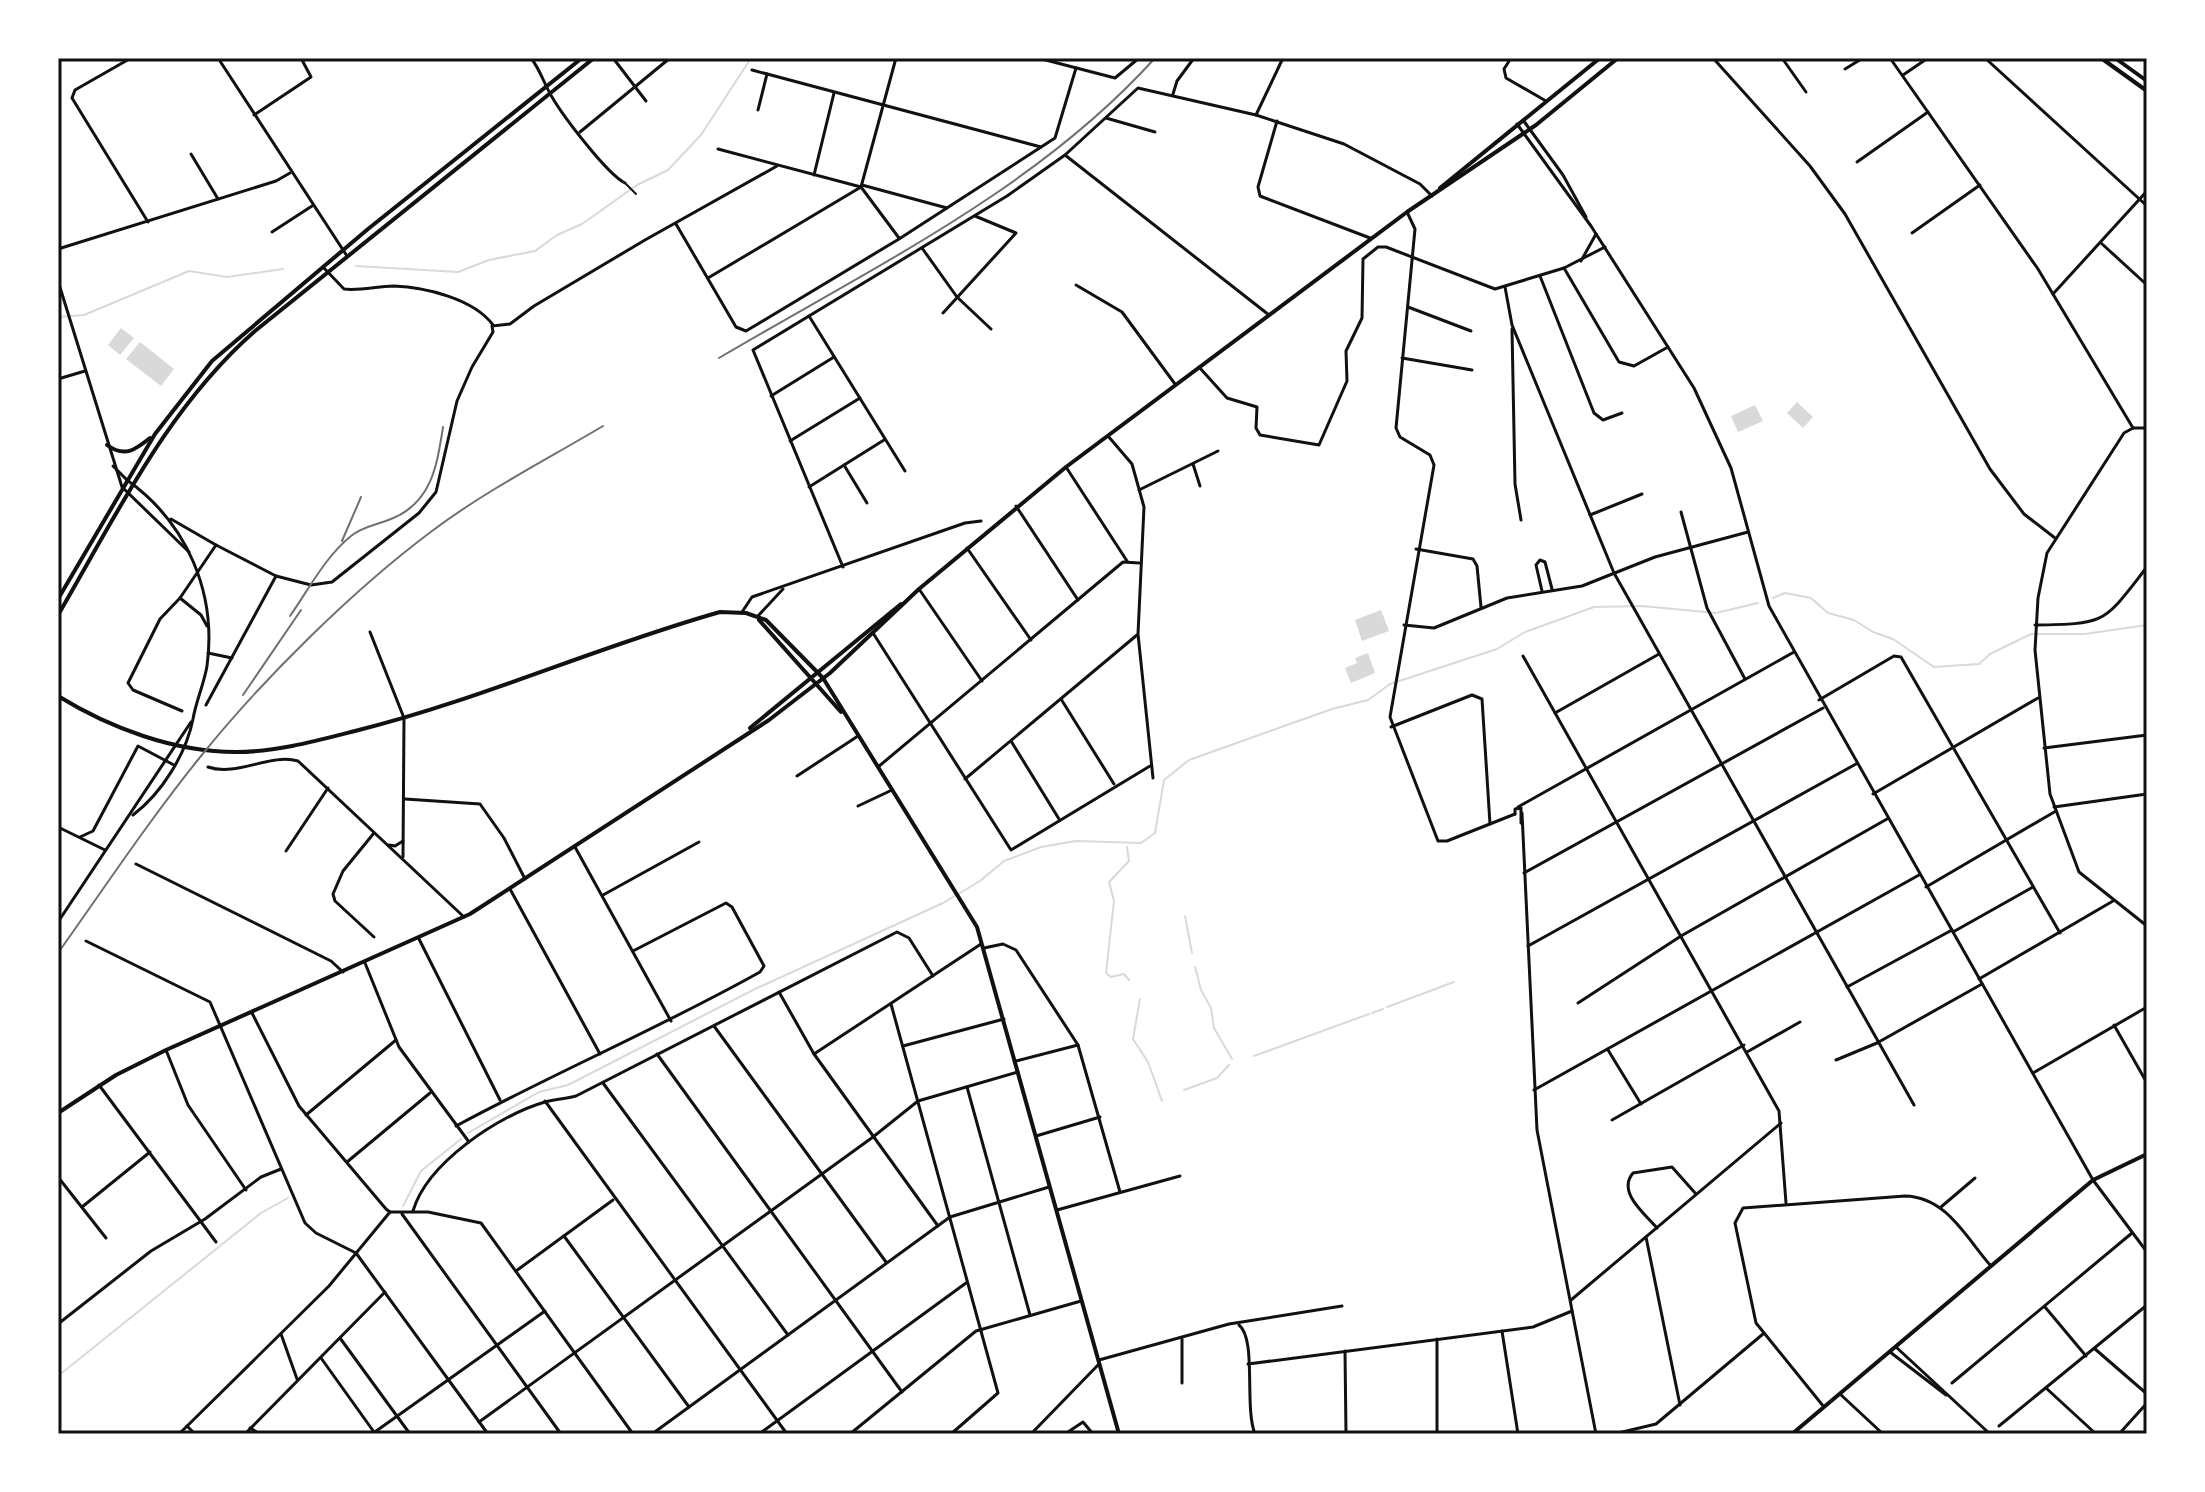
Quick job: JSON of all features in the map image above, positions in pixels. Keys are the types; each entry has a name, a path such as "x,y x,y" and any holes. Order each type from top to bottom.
{"main road":[{"path":"58,599 155,434 212,361 343,250 582,58"},
{"path":"58,615 176,416 207,378 255,331 594,58"},
{"path":"1433,194 1600,58"},
{"path":"736,740 1066,467 1407,212 1524,133 1618,58"},
{"path":"2101,58 2147,91"},
{"path":"2115,58 2147,81"},
{"path":"107,445 118,452 128,452 155,434"},
{"path":"58,1113 99,1085 166,1050 464,918 736,740 817,683 910,597"},
{"path":"58,696 80,709 148,737 217,751 271,750 404,718 705,616 742,612 768,622 823,678 955,891 984,946 1119,1434"},
{"path":"758,618 846,717"},
{"path":"58,703 70,704"},
{"path":"1792,1434 2093,1180 2147,1154"}],"street":[{"path":"131,58 75,90 72,96 148,222"},
{"path":"226,58 219,60 290,173 348,257"},
{"path":"254,115 311,77 301,58"},
{"path":"531,58 550,93 612,174 636,194"},
{"path":"613,58 646,101"},
{"path":"580,132 670,58"},
{"path":"708,278 862,186 896,58"},
{"path":"1038,58 1120,77 1139,58"},
{"path":"1173,94 1177,81 1194,58"},
{"path":"1256,115 1283,58"},
{"path":"1511,58 1504,69 1506,78 1546,101"},
{"path":"1713,58 1810,166 1845,214 1990,469 2024,514 2055,538"},
{"path":"1782,58 1806,92"},
{"path":"1845,69 1863,58"},
{"path":"1890,58 2053,294 2133,428"},
{"path":"1903,75 1928,58"},
{"path":"1985,58 2147,206"},
{"path":"676,223 742,331 899,239 1059,133 1076,68"},
{"path":"752,70 1041,147"},
{"path":"758,110 767,74"},
{"path":"843,567 753,350 975,216 1065,155 1138,88 1277,121 1366,154 1433,194"},
{"path":"814,175 834,92"},
{"path":"1857,162 1928,112"},
{"path":"1106,118 1155,132"},
{"path":"1523,120 1577,198 1591,226"},
{"path":"1277,121 1258,187 1260,196 1371,239"},
{"path":"1517,124 1605,247 1668,347 1722,443 1769,606 1823,708 2093,1180 2147,1252"},
{"path":"718,149 947,208"},
{"path":"191,154 218,199"},
{"path":"1065,155 1269,315"},
{"path":"164,514 276,576 311,585 327,585 430,501 440,483 457,401 472,367 493,332 777,166"},
{"path":"58,249 290,173"},
{"path":"1912,233 1980,185"},
{"path":"862,186 899,239"},
{"path":"2053,294 2147,191"},
{"path":"272,232 312,206"},
{"path":"1407,212 1414,225 1397,430 1400,437 1428,453 1434,461 1416,549 1394,687 1391,727 1436,837 1441,842 1518,812 1528,801 1794,652"},
{"path":"943,313 1016,234 975,216"},
{"path":"1581,261 1596,234"},
{"path":"2101,243 2147,285"},
{"path":"1199,367 1227,398 1258,408 1256,431 1263,437 1320,444 1345,388 1346,351 1362,318 1363,259 1383,246 1483,286 1505,287 1564,268 1605,247"},
{"path":"922,248 957,297 991,329"},
{"path":"323,267 344,289 393,286 437,294 479,311 499,328"},
{"path":"1564,268 1619,362 1634,366 1668,347"},
{"path":"1540,276 1594,413 1603,420 1622,413"},
{"path":"58,281 113,466 123,488 189,552"},
{"path":"1076,285 1122,312 1175,384"},
{"path":"1505,287 1512,325 1515,484 1521,520"},
{"path":"1407,306 1471,331"},
{"path":"809,316 905,471"},
{"path":"493,325 493,332"},
{"path":"1512,325 1614,573 1914,1105"},
{"path":"771,396 834,357"},
{"path":"1402,358 1472,370"},
{"path":"58,379 85,371"},
{"path":"790,441 860,398"},
{"path":"2146,427 2133,428 2124,433 2055,538 2044,560 2035,644 2044,748 2055,809 2081,876 2147,926"},
{"path":"1108,436 1132,464 1144,507 1138,634 1153,778"},
{"path":"809,487 885,439"},
{"path":"1139,490 1218,451"},
{"path":"1193,464 1200,486"},
{"path":"844,465 867,503"},
{"path":"58,922 133,815 192,722 208,653 207,606 198,569 185,540 164,514 113,466"},
{"path":"1066,467 1127,561 1139,563"},
{"path":"1590,515 1642,494"},
{"path":"1016,506 1079,600"},
{"path":"1681,512 1707,608 1745,679"},
{"path":"742,612 752,597 965,523 981,521"},
{"path":"1404,625 1434,628 1481,607 1542,591 1582,586 1690,547 1748,532"},
{"path":"182,711 133,690 129,679 155,627 180,598 216,545"},
{"path":"967,548 1031,641"},
{"path":"1416,549 1473,559 1477,566 1481,607"},
{"path":"1542,591 1536,565 1540,560 1545,562 1552,589"},
{"path":"878,767 1127,561"},
{"path":"2035,627 2068,625 2106,617 2147,567"},
{"path":"206,705 276,576"},
{"path":"758,618 774,594 787,586"},
{"path":"919,589 982,681"},
{"path":"180,598 201,615 208,630"},
{"path":"370,632 404,718 405,860"},
{"path":"873,633 1011,850 1150,766"},
{"path":"965,779 1138,634"},
{"path":"208,653 232,658"},
{"path":"1555,713 1659,654"},
{"path":"1523,656 1777,1108 1781,1123 1786,1203"},
{"path":"1819,700 1894,656 1904,661 2060,933"},
{"path":"1391,727 1472,695 1482,699 1490,824"},
{"path":"1873,794 2038,698"},
{"path":"1061,699 1115,785"},
{"path":"1524,873 1823,708"},
{"path":"133,815 152,796 174,765 193,728 192,722"},
{"path":"2044,748 2147,735"},
{"path":"797,776 858,736"},
{"path":"1011,741 1059,819"},
{"path":"80,837 93,831 138,746 174,765"},
{"path":"208,767 236,768 295,759 464,918"},
{"path":"1528,946 1856,764"},
{"path":"286,851 328,788"},
{"path":"858,806 892,790"},
{"path":"1926,887 2055,809 2147,794"},
{"path":"405,799 480,804 504,838 525,879"},
{"path":"1518,812 1522,827 1538,1138 1596,1434"},
{"path":"1578,1003 1681,936 1887,819"},
{"path":"58,827 107,851"},
{"path":"374,833 343,871 333,894 335,901 374,937"},
{"path":"385,843 395,846 403,840"},
{"path":"603,895 699,842"},
{"path":"575,847 671,1021"},
{"path":"136,864 331,961 343,972"},
{"path":"1534,1090 1919,875"},
{"path":"1847,987 2033,887"},
{"path":"510,889 600,1055"},
{"path":"1836,1060 1877,1043 2113,901"},
{"path":"456,1126 500,1100 671,1021 764,967 732,907 726,903 633,951"},
{"path":"413,1211 432,1177 448,1158 469,1142 545,1101 573,1097 603,1083 897,932 909,938 933,976"},
{"path":"419,939 500,1100"},
{"path":"86,941 207,999 223,1025 308,1227 356,1253 488,1434"},
{"path":"814,1054 984,946 1003,944 1016,950 1078,1045 1120,1192"},
{"path":"365,963 396,1040 469,1142"},
{"path":"779,992 814,1054 938,1226"},
{"path":"891,1004 998,1395 951,1434"},
{"path":"2033,1073 2147,1007"},
{"path":"252,1013 306,1115 390,1212 402,1214 413,1211 481,1223 633,1434"},
{"path":"903,1046 1004,1019"},
{"path":"1747,1052 1800,1022"},
{"path":"2114,1025 2147,1083"},
{"path":"714,1026 887,1263"},
{"path":"306,1115 396,1040"},
{"path":"1015,1061 1078,1045"},
{"path":"1612,1120 1744,1045"},
{"path":"166,1050 188,1105 246,1190"},
{"path":"1608,1050 1641,1104"},
{"path":"657,1054 902,1392"},
{"path":"479,1422 873,1137 918,1101 1018,1072"},
{"path":"603,1083 788,1335"},
{"path":"99,1085 216,1242"},
{"path":"967,1087 1030,1315"},
{"path":"347,1162 432,1092"},
{"path":"545,1101 787,1434"},
{"path":"1036,1136 1100,1117"},
{"path":"1571,1300 1781,1123"},
{"path":"82,1207 151,1151"},
{"path":"1657,1228 1628,1191 1627,1181 1633,1173 1672,1167 1697,1194"},
{"path":"58,1324 139,1259 201,1221 261,1177 281,1169"},
{"path":"1057,1210 1180,1176"},
{"path":"58,1177 106,1238"},
{"path":"1941,1207 1975,1178"},
{"path":"58,1190 65,1185"},
{"path":"652,1434 950,1217 1051,1187"},
{"path":"1824,1407 1763,1334 1755,1319 1736,1219 1748,1206 1905,1196 1926,1198 1941,1207 1991,1266"},
{"path":"516,1271 615,1199"},
{"path":"179,1434 329,1286 390,1212"},
{"path":"402,1214 561,1434"},
{"path":"1952,1383 2132,1233"},
{"path":"564,1236 689,1407"},
{"path":"1646,1237 1680,1405"},
{"path":"759,1434 968,1282"},
{"path":"245,1434 385,1292"},
{"path":"850,1434 981,1329 1082,1301"},
{"path":"1999,1426 2147,1305"},
{"path":"1031,1434 1100,1361 1259,1317 1342,1306"},
{"path":"2045,1307 2086,1356"},
{"path":"321,1358 373,1433 545,1311"},
{"path":"1248,1364 1539,1325 1572,1311"},
{"path":"1239,1325 1247,1335 1248,1413 1255,1434"},
{"path":"1502,1331 1518,1434"},
{"path":"281,1334 297,1381"},
{"path":"1614,1434 1653,1426 1763,1334"},
{"path":"1182,1337 1182,1383"},
{"path":"340,1338 410,1434"},
{"path":"1437,1339 1437,1434"},
{"path":"1896,1347 1990,1434"},
{"path":"2095,1349 2147,1394"},
{"path":"1345,1351 1346,1434"},
{"path":"1890,1352 1946,1395"},
{"path":"2046,1388 2096,1434"},
{"path":"1840,1394 1883,1434"},
{"path":"2119,1434 2146,1404"},
{"path":"1065,1434 1083,1422 1093,1434"},
{"path":"187,1426 195,1434"},
{"path":"250,1428 260,1434"},
{"path":"622,1434 629,1429"}],"shaded area":[{"path":"121,328 134,338 120,355 108,345"},
{"path":"140,342 174,369 161,386 126,359"},
{"path":"1797,402 1813,417 1803,428 1787,413"},
{"path":"1755,405 1763,421 1738,432 1731,416"},
{"path":"1381,610 1389,631 1362,641 1355,620"},
{"path":"1368,653 1375,673 1351,683 1345,668 1357,663 1355,658"}],"waterway":[{"path":"356,266 458,272 489,260 535,251 557,235 582,224 637,185 668,170 701,135 751,58"},
{"path":"58,317 84,315 189,271 227,277 283,269"},
{"path":"1773,598 1785,593 1811,598 1828,613 1854,620 1873,632 1893,639 1934,667 1979,664 1990,654 2031,634 2085,634 2147,625"},
{"path":"468,1133 539,1092 568,1085 755,989 943,903 980,881 1004,861 1041,847 1076,841 1141,843 1155,833 1164,780 1189,760 1332,709 1368,700 1390,684 1497,649 1525,632 1594,607 1642,606 1716,613 1758,603"},
{"path":"1127,847 1129,861 1109,882 1114,901 1106,973 1111,977 1124,974 1129,980"},
{"path":"1185,916 1192,953"},
{"path":"1195,967 1201,990 1211,1008 1214,1028 1232,1059"},
{"path":"1387,1007 1454,982"},
{"path":"1140,999 1133,1039 1148,1062 1162,1101"},
{"path":"1372,1013 1383,1009"},
{"path":"1254,1056 1369,1014"},
{"path":"1184,1090 1217,1078 1229,1065"},
{"path":"403,1206 421,1171 461,1139"},
{"path":"58,1376 261,1213 288,1198"}],"railway":[{"path":"719,358 949,224 1005,187 1058,148 1108,105 1155,58"},
{"path":"58,953 201,756 310,637 371,580 452,516 603,426"},
{"path":"290,616 325,563 342,544 365,528 391,519 416,503 435,469 443,427"},
{"path":"342,541 361,497"},
{"path":"243,695 301,610"}]}
